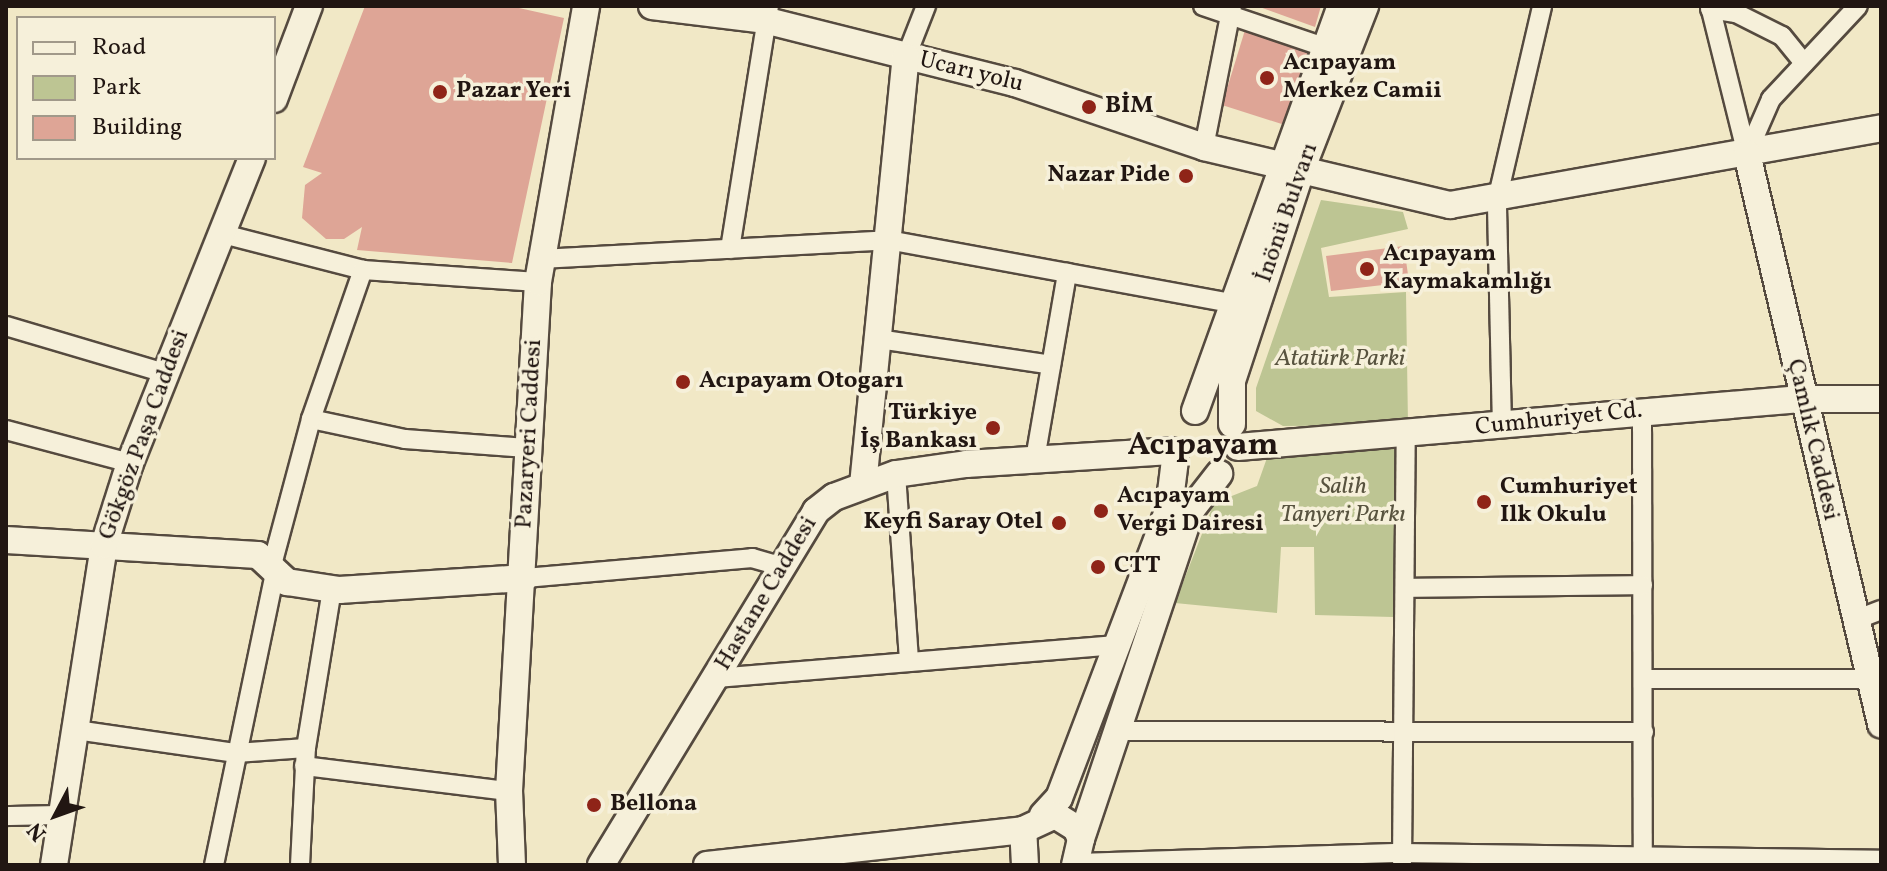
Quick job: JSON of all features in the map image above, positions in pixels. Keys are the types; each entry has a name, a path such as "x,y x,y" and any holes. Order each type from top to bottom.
{"street":[{"path":"276,94 309,6"},
{"name":"Pazaryeri Caddesi","path":"512,865 509,791 525,578 527,448 539,271 586,6"},
{"name":"Ucarı yolu","path":"652,6 766,13 906,57 1015,83 1204,147 1450,205 1497,200 1881,128"},
{"path":"863,485 906,57 926,6"},
{"path":"1203,6 1230,12 1327,48"},
{"name":"İnönü Bulvarı","path":"1235,435 1232,381 1341,6"},
{"name":"İnönü Bulvarı","path":"1195,411 1236,304 1365,6"},
{"path":"1502,427 1497,200 1542,6"},
{"path":"1747,154 1771,99 1858,6"},
{"path":"1747,154 1710,7 1736,13 1782,36 1804,63"},
{"path":"1204,147 1230,12"},
{"path":"730,249 766,13"},
{"name":"Çamlık Caddesi","path":"1747,154 1801,399 1881,724"},
{"name":"Gökgöz Paşa Caddesi","path":"54,865 104,545 130,463 251,160"},
{"path":"223,234 363,270 539,271 730,249 888,240 1236,304"},
{"path":"214,865 274,567 311,419 363,270"},
{"path":"1035,459 1067,273"},
{"path":"6,326 165,373"},
{"path":"878,339 1051,365"},
{"name":"Cumhuriyet Cd.","path":"1235,435 1406,433 1801,399 1881,399"},
{"path":"1025,865 1020,853 1033,822 1059,798 1169,508 1177,422 1195,411 1215,411 1235,435 1219,474 1191,510 1078,856"},
{"path":"1642,411 1643,861"},
{"path":"311,419 405,439 527,448"},
{"path":"6,430 130,463"},
{"path":"1402,859 1406,433"},
{"path":"1173,456 1189,474 1219,474"},
{"name":"Hastane Caddesi","path":"601,865 816,511 863,485 896,474 1035,459 1173,456"},
{"path":"896,474 909,662"},
{"path":"6,540 224,550 258,555 287,582 332,589 525,578 752,558 784,567"},
{"path":"1405,588 1643,585"},
{"path":"300,865 305,757 332,589"},
{"path":"1855,620 1881,610"},
{"path":"716,678 1117,645"},
{"path":"1644,679 1870,679"},
{"path":"76,730 236,753 305,757 509,791"},
{"path":"1117,731 1403,736 1644,732"},
{"path":"6,816 62,815"},
{"path":"707,865 1067,819 1078,856"},
{"path":"1078,856 1881,860"}],"green space":[{"name":"Atatürk Parki","path":"1321,200 1403,212 1408,229 1321,248 1329,297 1406,292 1408,425 1283,426 1256,411 1256,388"},
{"name":"Salih Tanyeri Parkı","path":"1397,446 1393,617 1315,615 1314,547 1281,547 1277,613 1175,603 1214,503 1257,486 1268,455"}],"building":[{"name":"Pazar Yeri","path":"365,6 510,6 564,18 512,263 357,250 362,227 344,239 326,239 302,218 305,185 322,173 303,167"},
{"path":"1257,6 1321,6 1315,27"},
{"name":"Acıpayam Merkez Camii","path":"1245,30 1311,52 1288,126 1222,105"},
{"name":"Acıpayam Kaymakamlığı","path":"1404,246 1409,282 1331,291 1326,256"}],"place":[{"name":"Acıpayam Merkez Camii","path":"1267,78"},
{"name":"Pazar Yeri","path":"440,92"},
{"name":"BİM","path":"1089,107"},
{"name":"Nazar Pide","path":"1186,176"},
{"name":"Acıpayam Kaymakamlığı","path":"1367,269"},
{"name":"Acıpayam Otogarı","path":"683,382"},
{"name":"Türkiye İş Bankası","path":"993,428"},
{"name":"Cumhuriyet Ilk Okulu","path":"1484,502"},
{"name":"Acıpayam Vergi Dairesi","path":"1101,511"},
{"name":"Keyfi Saray Otel","path":"1059,523"},
{"name":"CTT","path":"1098,567"},
{"name":"Bellona","path":"594,805"}],"district":[{"name":"Acıpayam","path":"1203,446"}]}
